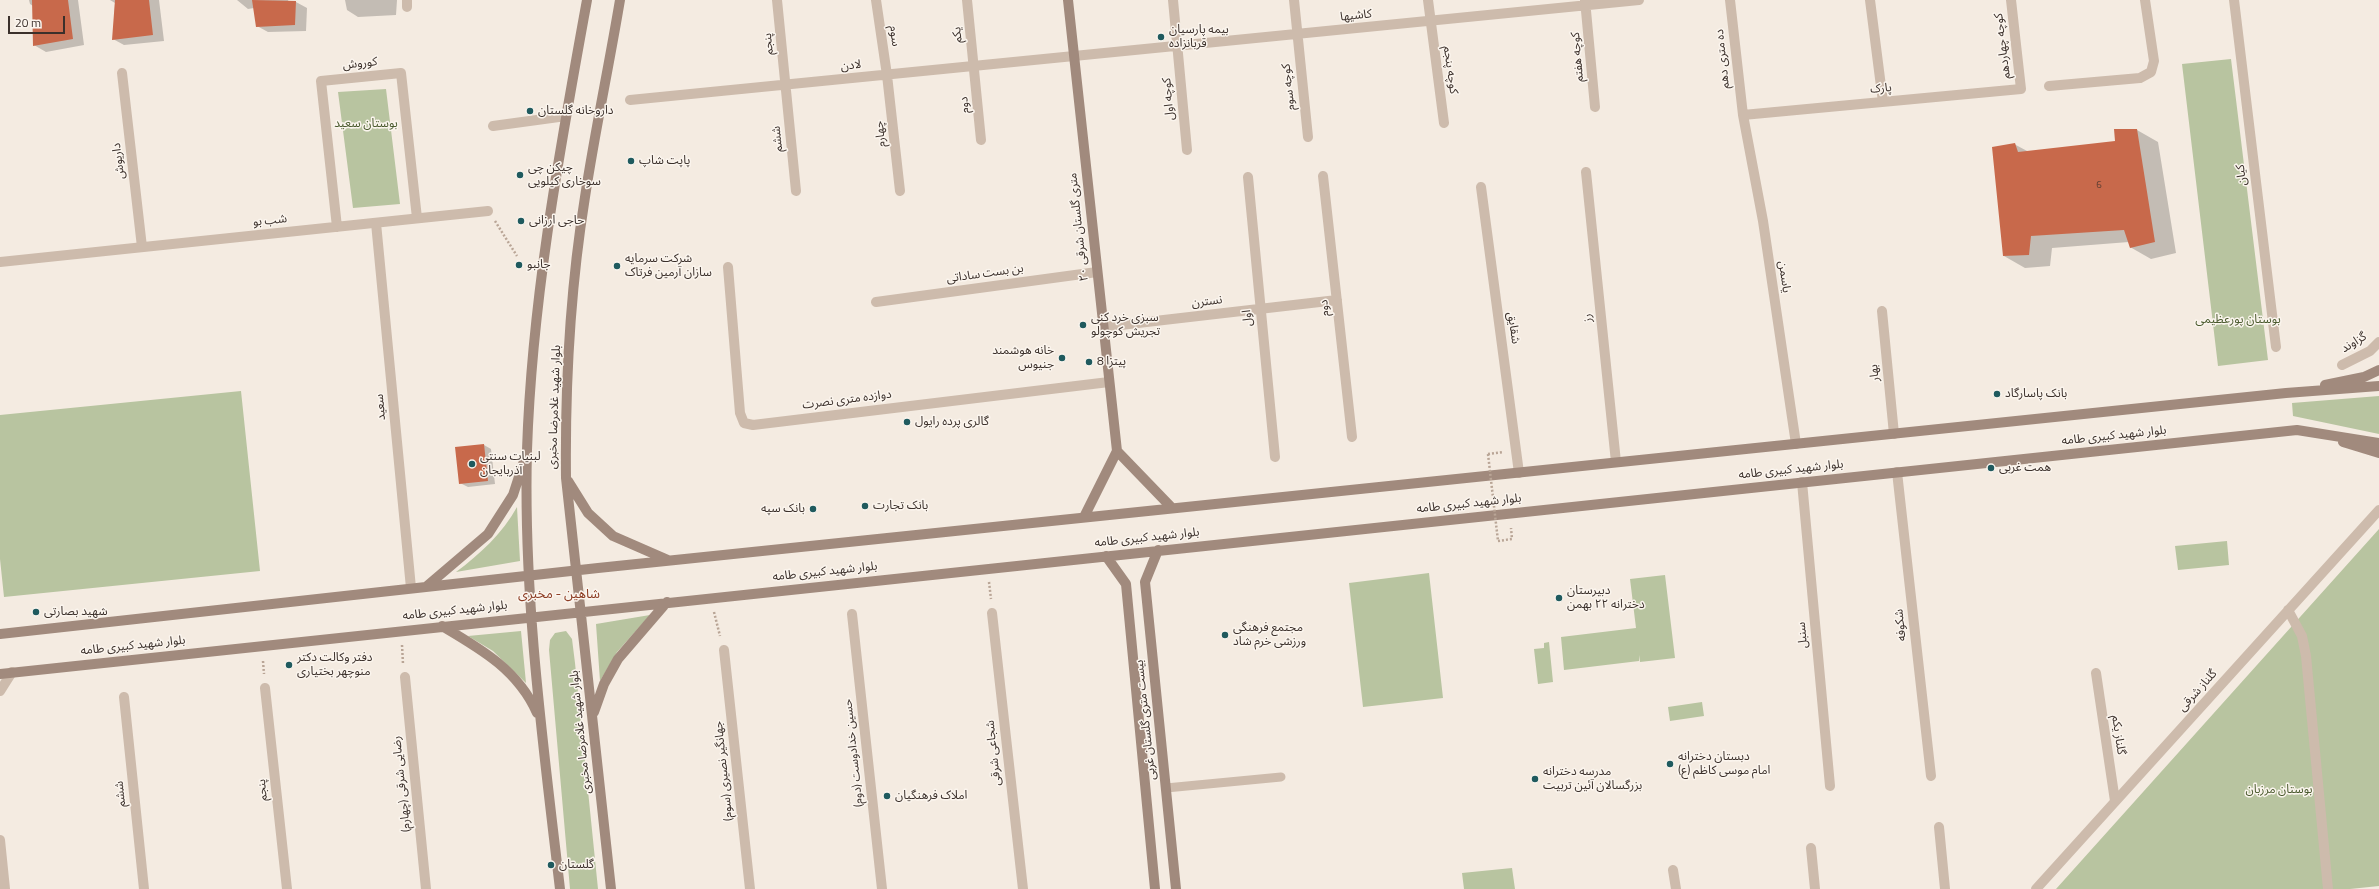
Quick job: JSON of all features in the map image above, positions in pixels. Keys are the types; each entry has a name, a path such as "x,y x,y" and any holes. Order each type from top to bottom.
{"main road":[{"name":"بلوار شهید غلامرضا مخبری","path":"560,889 541,721 532,616 527,450 534,346 551,203 587,0"},
{"name":"بلوار شهید غلامرضا مخبری","path":"611,889 566,478 566,416 573,298 585,198 620,0"},
{"name":"۲۰ متری گلستان شرقی","path":"1068,0 1116,452"},
{"path":"2286,393 2364,377 2379,370"},
{"path":"2286,393 2379,386"},
{"name":"بلوار شهید کبیری طامه","path":"0,634 670,560 2286,393"},
{"path":"2297,430 2379,443"},
{"path":"2297,430 2379,453"},
{"name":"بلوار شهید کبیری طامه","path":"0,674 710,597 2297,430"},
{"path":"427,586 488,534 512,495 527,450"},
{"path":"1084,517 1116,452 1172,508"},
{"path":"566,478 588,513 613,536 670,560"},
{"name":"بیست متری گلستان غربی","path":"1158,550 1145,582 1176,889"},
{"name":"بیست متری گلستان غربی","path":"1106,556 1126,584 1155,889"},
{"path":"593,716 604,684 618,659 667,602"},
{"path":"442,626 486,652 503,665 530,697 541,721"}],"street":[{"name":"پنجم","path":"777,0 786,85"},
{"name":"سوم","path":"876,0 887,75"},
{"name":"یکم","path":"967,0 974,67"},
{"name":"کوچه اول","path":"1173,0 1187,150"},
{"name":"کوچه سوم","path":"1294,0 1308,137"},
{"name":"کوچه پنجم","path":"1428,0 1444,122"},
{"name":"کاشیها","path":"1074,57 1430,21 1586,3 1639,0"},
{"name":"ده متری دهم","path":"1730,0 1743,115"},
{"path":"1870,0 1883,102"},
{"name":"کوچه چهاردهم","path":"2010,0 2021,89"},
{"path":"2049,86 2140,78 2151,72 2154,61 2145,0"},
{"name":"کیان","path":"2234,0 2276,347"},
{"name":"کوچه هفتم","path":"1586,3 1595,107"},
{"name":"لادن","path":"630,100 1074,57"},
{"name":"دوم","path":"974,67 981,140"},
{"name":"داریوش","path":"122,72 142,247"},
{"name":"کوروش","path":"337,227 321,81 401,73 417,218"},
{"name":"چهارم","path":"887,75 900,191"},
{"name":"ششم","path":"786,85 796,191"},
{"name":"پارک","path":"1743,115 2021,89"},
{"name":"یاسمن","path":"1743,115 1763,220 1796,444"},
{"path":"493,126 566,116"},
{"name":"رز","path":"1586,172 1616,462"},
{"name":"دوم","path":"1323,176 1352,437"},
{"name":"اول","path":"1248,177 1275,457"},
{"name":"شقایق","path":"1481,187 1519,473"},
{"name":"شب بو","path":"0,262 488,211"},
{"name":"سعید","path":"376,223 411,588"},
{"name":"دوازده متری نصرت","path":"728,267 740,413 744,423 761,424 1109,382"},
{"name":"بن بست ساداتی","path":"876,302 1097,272"},
{"name":"نسترن","path":"1103,327 1337,300"},
{"name":"بهار","path":"1882,310 1894,434"},
{"name":"گزاوند","path":"2342,365 2370,351 2379,342"},
{"name":"شکوفه","path":"1897,472 1931,776"},
{"name":"سنبل","path":"1802,482 1830,786"},
{"name":"گلناز شرقی","path":"2036,889 2379,510"},
{"path":"2288,610 2302,636 2306,656 2328,889"},
{"name":"شجاعی شرقی","path":"992,613 1023,889"},
{"name":"حسین خدادوست (دوم)","path":"852,614 882,889"},
{"name":"جهانگیر نصیری (سوم)","path":"724,650 750,889"},
{"path":"0,691 12,672"},
{"name":"گلناز یکم","path":"2096,673 2115,801"},
{"name":"رضایی شرقی (چهارم)","path":"405,676 426,889"},
{"name":"پنجم","path":"265,688 287,889"},
{"name":"ششم","path":"124,697 144,889"},
{"path":"1939,827 1945,889"},
{"path":"0,840 5,889"},
{"path":"1811,848 1815,889"},
{"path":"1673,870 1676,889"}],"lane":[{"path":"1166,788 1281,777"}],"path":[{"path":"488,211 517,256"},
{"path":"1502,452 1488,454 1498,540 1512,539"},
{"path":"988,568 992,613"},
{"path":"710,597 724,650"},
{"path":"400,630 405,676"},
{"path":"261,645 265,688"}],"green space":[{"name":"بوستان پورعظیمی","path":"2231,59 2268,360 2218,366 2182,64"},
{"name":"بوستان سعید","path":"386,89 400,204 353,208 338,92"},
{"path":"241,391 260,571 4,597 0,559 0,415"},
{"path":"2379,396 2379,434 2293,416 2292,403"},
{"path":"517,507 520,561 456,572 498,535"},
{"name":"بوستان مرزبان","path":"2379,529 2379,886 2350,889 2056,889"},
{"path":"2227,541 2229,565 2178,570 2175,546"},
{"path":"1429,573 1443,698 1363,707 1349,583"},
{"path":"1665,575 1675,658 1640,662 1639,655 1639,661 1564,670 1561,637 1636,628 1630,579"},
{"path":"650,615 617,652 600,681 596,624"},
{"path":"521,631 526,683 493,651 468,636"},
{"path":"566,631 572,639 575,663 598,889 570,889 549,650 550,640 555,633"},
{"path":"1549,642 1553,682 1538,684 1534,649 1544,648 1544,643"},
{"path":"1702,702 1704,716 1670,721 1668,707"},
{"path":"1512,868 1515,889 1464,889 1462,873"}],"building":[{"path":"32,0 68,0 73,39 33,46"},
{"path":"115,0 149,0 153,35 112,40"},
{"path":"252,0 296,1 295,25 256,27"},
{"path":"2114,129 2137,129 2155,242 2130,248 2124,230 2031,236 2029,255 2003,256 1992,147 2015,143 2018,152 2115,141"},
{"name":"لبنیات سنتی آذربایجان","path":"484,444 488,481 459,484 455,447"}],"place":[{"name":"بیمه پارسیان قربانزاده","path":"1161,37"},
{"name":"داروخانه گلستان","path":"530,111"},
{"name":"پاپت شاپ","path":"631,161"},
{"name":"چیکن چی سوخاری کیلویی","path":"520,175"},
{"name":"حاجی ارزانی","path":"521,221"},
{"name":"جانبو","path":"519,265"},
{"name":"شرکت سرمایه سازان آرمین فرتاک","path":"617,266"},
{"name":"سبزی خرد کنی تجریش کوچولو","path":"1083,325"},
{"name":"خانه هوشمند جنیوس","path":"1062,358"},
{"name":"پیتزا 8","path":"1089,362"},
{"name":"بانک پاسارگاد","path":"1997,394"},
{"name":"گالری پرده رایول","path":"907,422"},
{"name":"لبنیات سنتی آذربایجان","path":"472,464"},
{"name":"همت غربی","path":"1991,468"},
{"name":"بانک تجارت","path":"865,506"},
{"name":"بانک سپه","path":"813,509"},
{"name":"دبیرستان دخترانه ۲۲ بهمن","path":"1559,598"},
{"name":"شهید بصارتی","path":"36,612"},
{"name":"مجتمع فرهنگی ورزشی خرم شاد","path":"1225,635"},
{"name":"دفتر وکالت دکتر منوچهر بختیاری","path":"289,665"},
{"name":"دبستان دخترانه امام موسی کاظم (ع)","path":"1670,764"},
{"name":"مدرسه دخترانه بزرگسالان آئین تربیت","path":"1535,779"},
{"name":"املاک فرهنگیان","path":"887,796"},
{"name":"گلستان","path":"551,865"}],"district":[{"name":"شاهین - مخبری","path":"559,595"}]}
